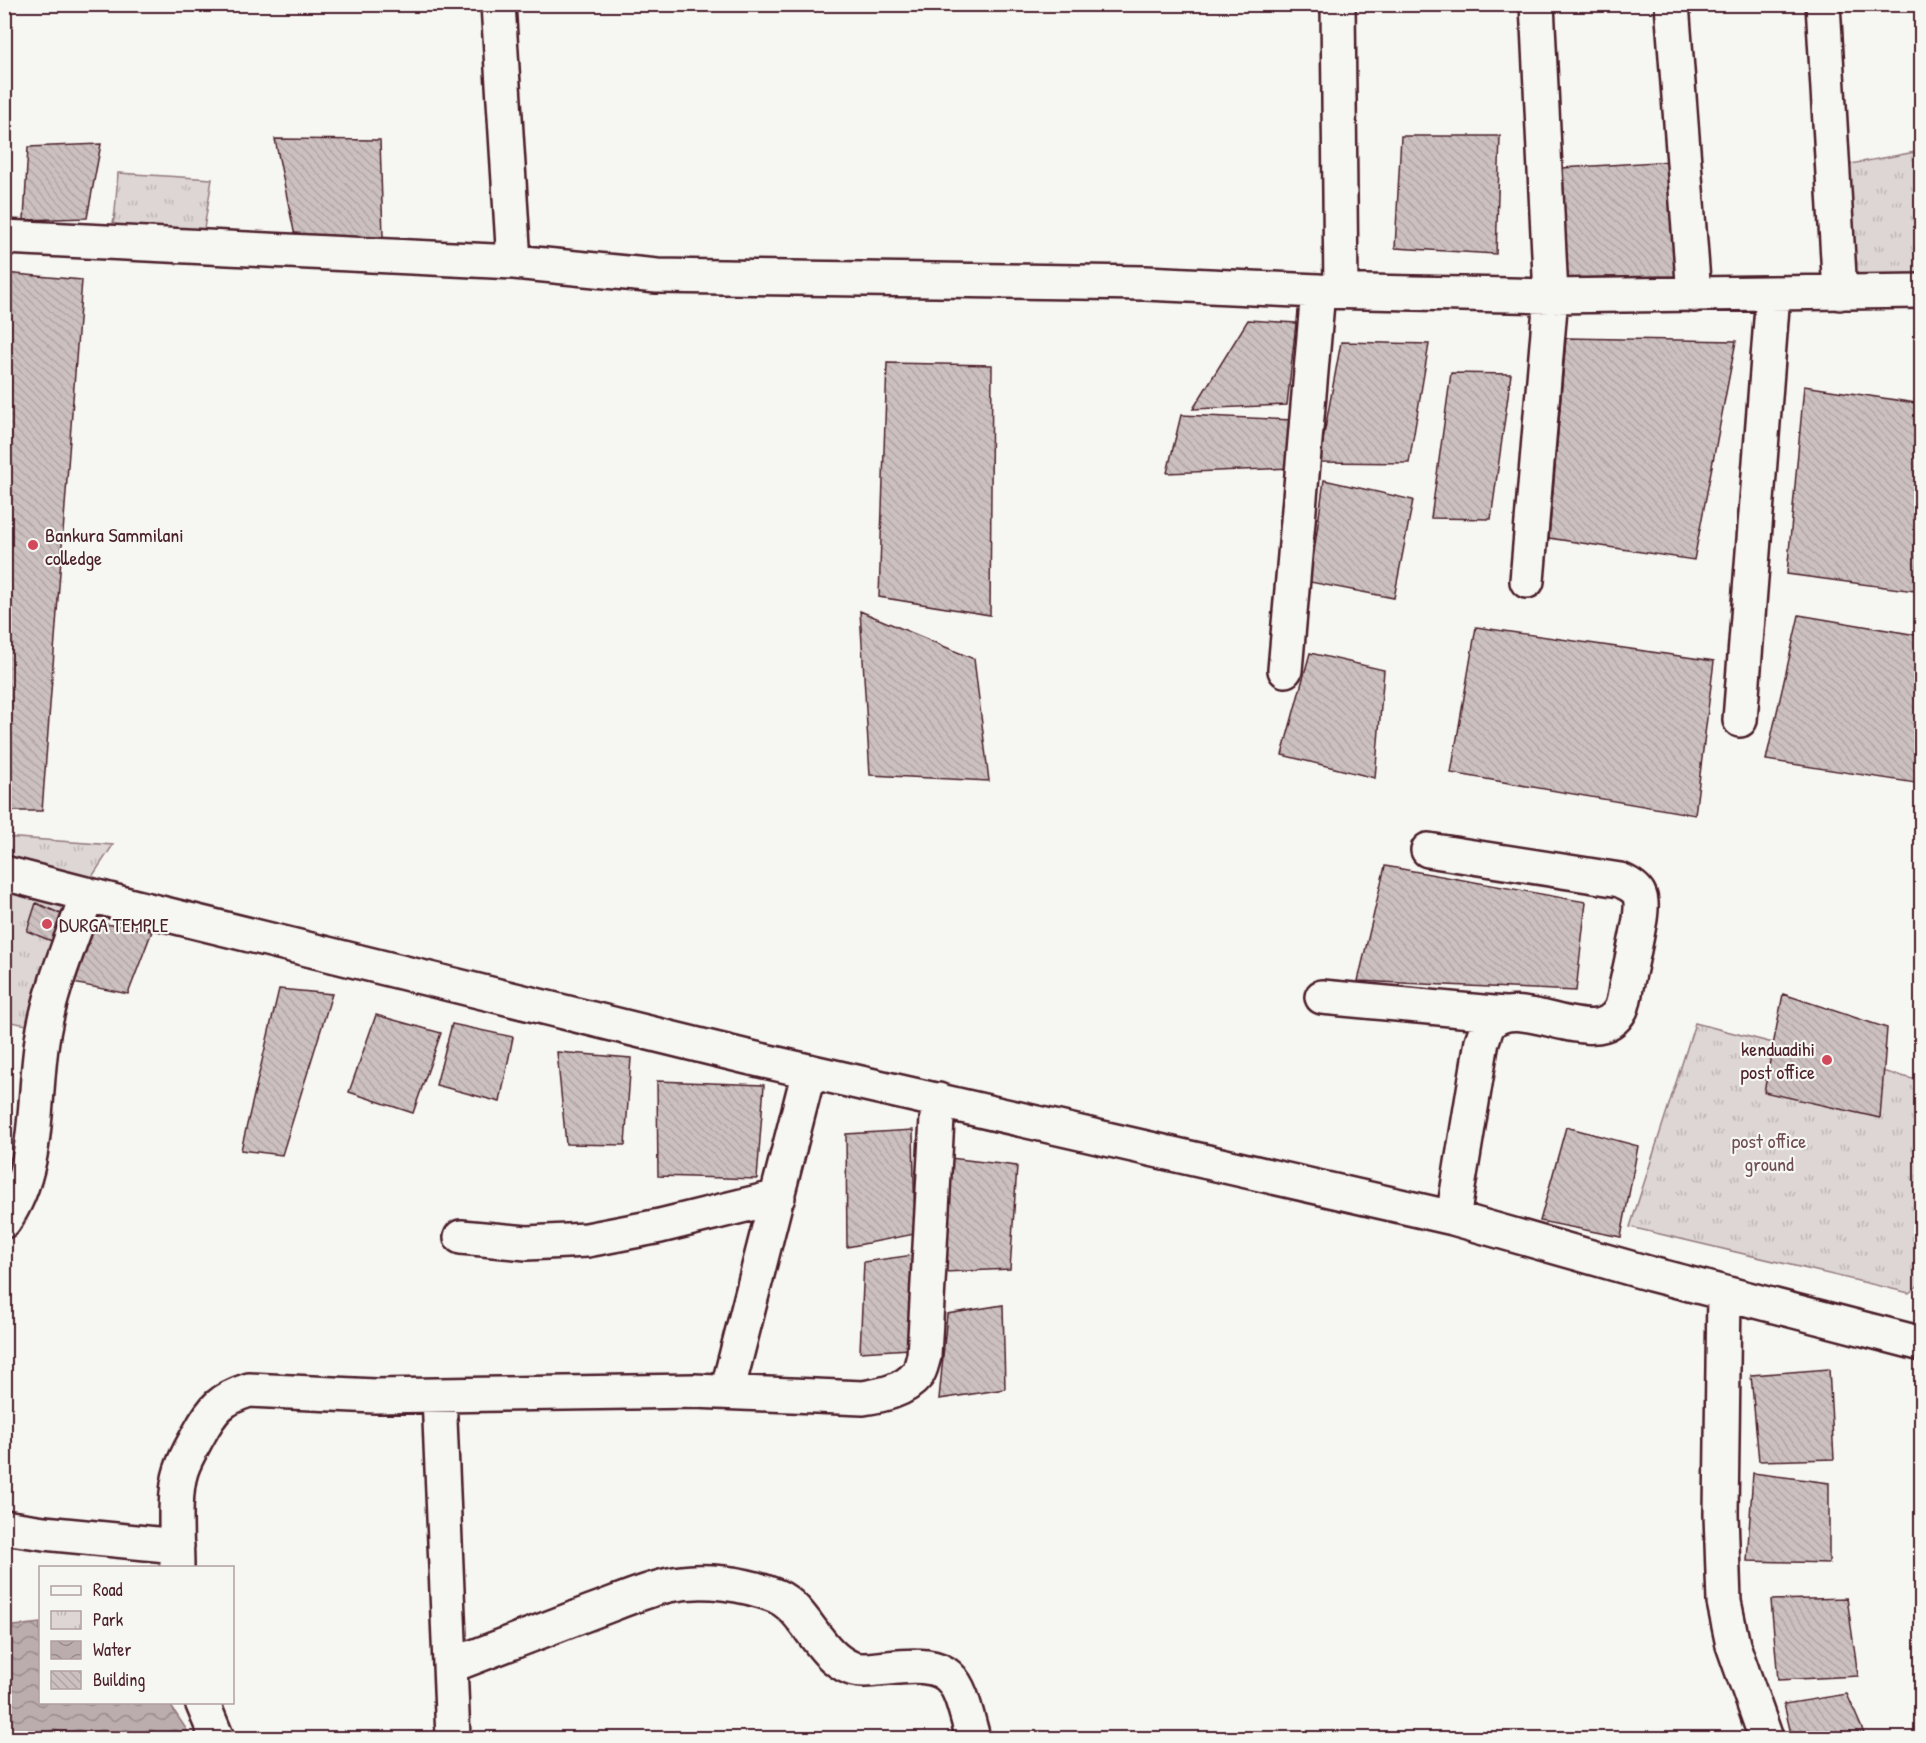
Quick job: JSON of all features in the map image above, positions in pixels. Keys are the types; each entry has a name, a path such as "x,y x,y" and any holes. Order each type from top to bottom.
{"street":[{"path":"498,4 514,261"},
{"path":"1285,670 1330,291 1338,4"},
{"path":"1527,581 1551,296 1537,4"},
{"path":"1672,4 1694,295"},
{"path":"1823,4 1840,293"},
{"path":"4,237 514,261 657,276 1145,283 1330,291 1551,296 1922,291"},
{"path":"1740,720 1773,294"},
{"path":"1322,997 1516,1014 1592,1026 1600,1026 1614,1018 1621,1008 1642,904 1639,892 1633,885 1620,880 1428,850"},
{"path":"4,873 392,971 809,1071 1453,1218 1724,1293 1922,1344"},
{"path":"4,1221 22,1188 28,1168 42,1035 87,894"},
{"path":"1453,1218 1482,1041 1489,1024 1504,1014"},
{"path":"727,1392 809,1071"},
{"path":"4,1527 177,1557 177,1513 181,1473 191,1449 217,1407 229,1396 249,1389 375,1396 694,1391 863,1398 889,1393 906,1385 918,1374 924,1356 938,1100"},
{"path":"461,1237 527,1243 587,1240 660,1227 777,1197"},
{"path":"1724,1293 1721,1514 1724,1602 1733,1645 1766,1738"},
{"path":"439,1395 453,1738"},
{"path":"450,1666 669,1585 708,1582 747,1587 778,1597 794,1610 821,1645 837,1660 854,1669 882,1669 916,1665 936,1668 951,1676 963,1699 973,1738"},
{"path":"203,1704 217,1738"}],"green space":[{"path":"1921,151 1921,277 1847,280 1845,165"},
{"path":"118,173 212,179 203,235 111,234"},
{"path":"4,837 113,845 74,904 32,1026 5,1021"},
{"name":"post office ground","path":"1695,1023 1921,1081 1921,1283 1909,1293 1630,1227"}],"water":[{"path":"39,1623 39,1704 170,1704 192,1738 5,1738 5,1627"}],"building":[{"path":"1401,136 1500,136 1496,254 1395,248"},
{"path":"275,139 380,140 383,237 295,236"},
{"path":"101,144 87,218 24,220 28,147"},
{"path":"1672,161 1675,276 1562,278 1562,168"},
{"name":"Bankura Sammilani colledge","path":"4,273 82,280 42,811 4,811"},
{"path":"1248,320 1296,323 1287,405 1193,409"},
{"path":"1566,338 1736,341 1694,560 1549,538"},
{"path":"1341,342 1429,344 1409,463 1319,462"},
{"path":"887,363 992,365 990,615 879,597"},
{"path":"1451,373 1511,374 1491,519 1431,518"},
{"path":"1804,386 1922,404 1922,592 1787,574"},
{"path":"1181,415 1294,420 1291,468 1167,473"},
{"path":"1324,480 1413,500 1394,598 1310,582"},
{"path":"860,611 974,659 989,781 870,775"},
{"path":"1799,615 1922,636 1922,784 1766,760"},
{"path":"1476,627 1714,661 1695,815 1451,773"},
{"path":"1310,653 1384,670 1375,778 1282,755"},
{"path":"1385,866 1586,902 1576,991 1358,981"},
{"name":"DURGA TEMPLE","path":"36,903 68,917 59,944 27,931"},
{"path":"92,922 152,931 128,994 73,983"},
{"path":"279,989 332,994 282,1155 241,1150"},
{"name":"kenduadihi post office","path":"1783,994 1887,1028 1880,1118 1764,1092"},
{"path":"376,1015 441,1033 413,1113 349,1092"},
{"path":"452,1024 513,1037 500,1102 436,1085"},
{"path":"557,1052 631,1058 625,1145 566,1144"},
{"path":"657,1081 764,1085 757,1179 658,1176"},
{"path":"1566,1127 1638,1146 1621,1237 1540,1221"},
{"path":"913,1130 915,1234 847,1247 846,1134"},
{"path":"950,1158 1017,1166 1010,1269 945,1272"},
{"path":"913,1255 910,1349 860,1352 864,1262"},
{"path":"1003,1305 1005,1389 939,1399 947,1314"},
{"path":"1829,1369 1834,1459 1759,1461 1751,1375"},
{"path":"1753,1473 1829,1483 1829,1563 1747,1561"},
{"path":"1847,1598 1858,1676 1778,1680 1771,1600"},
{"path":"1847,1694 1866,1738 1792,1738 1784,1704"}],"place":[{"name":"Bankura Sammilani colledge","path":"33,545"},
{"name":"DURGA TEMPLE","path":"47,924"},
{"name":"kenduadihi post office","path":"1827,1060"}]}
